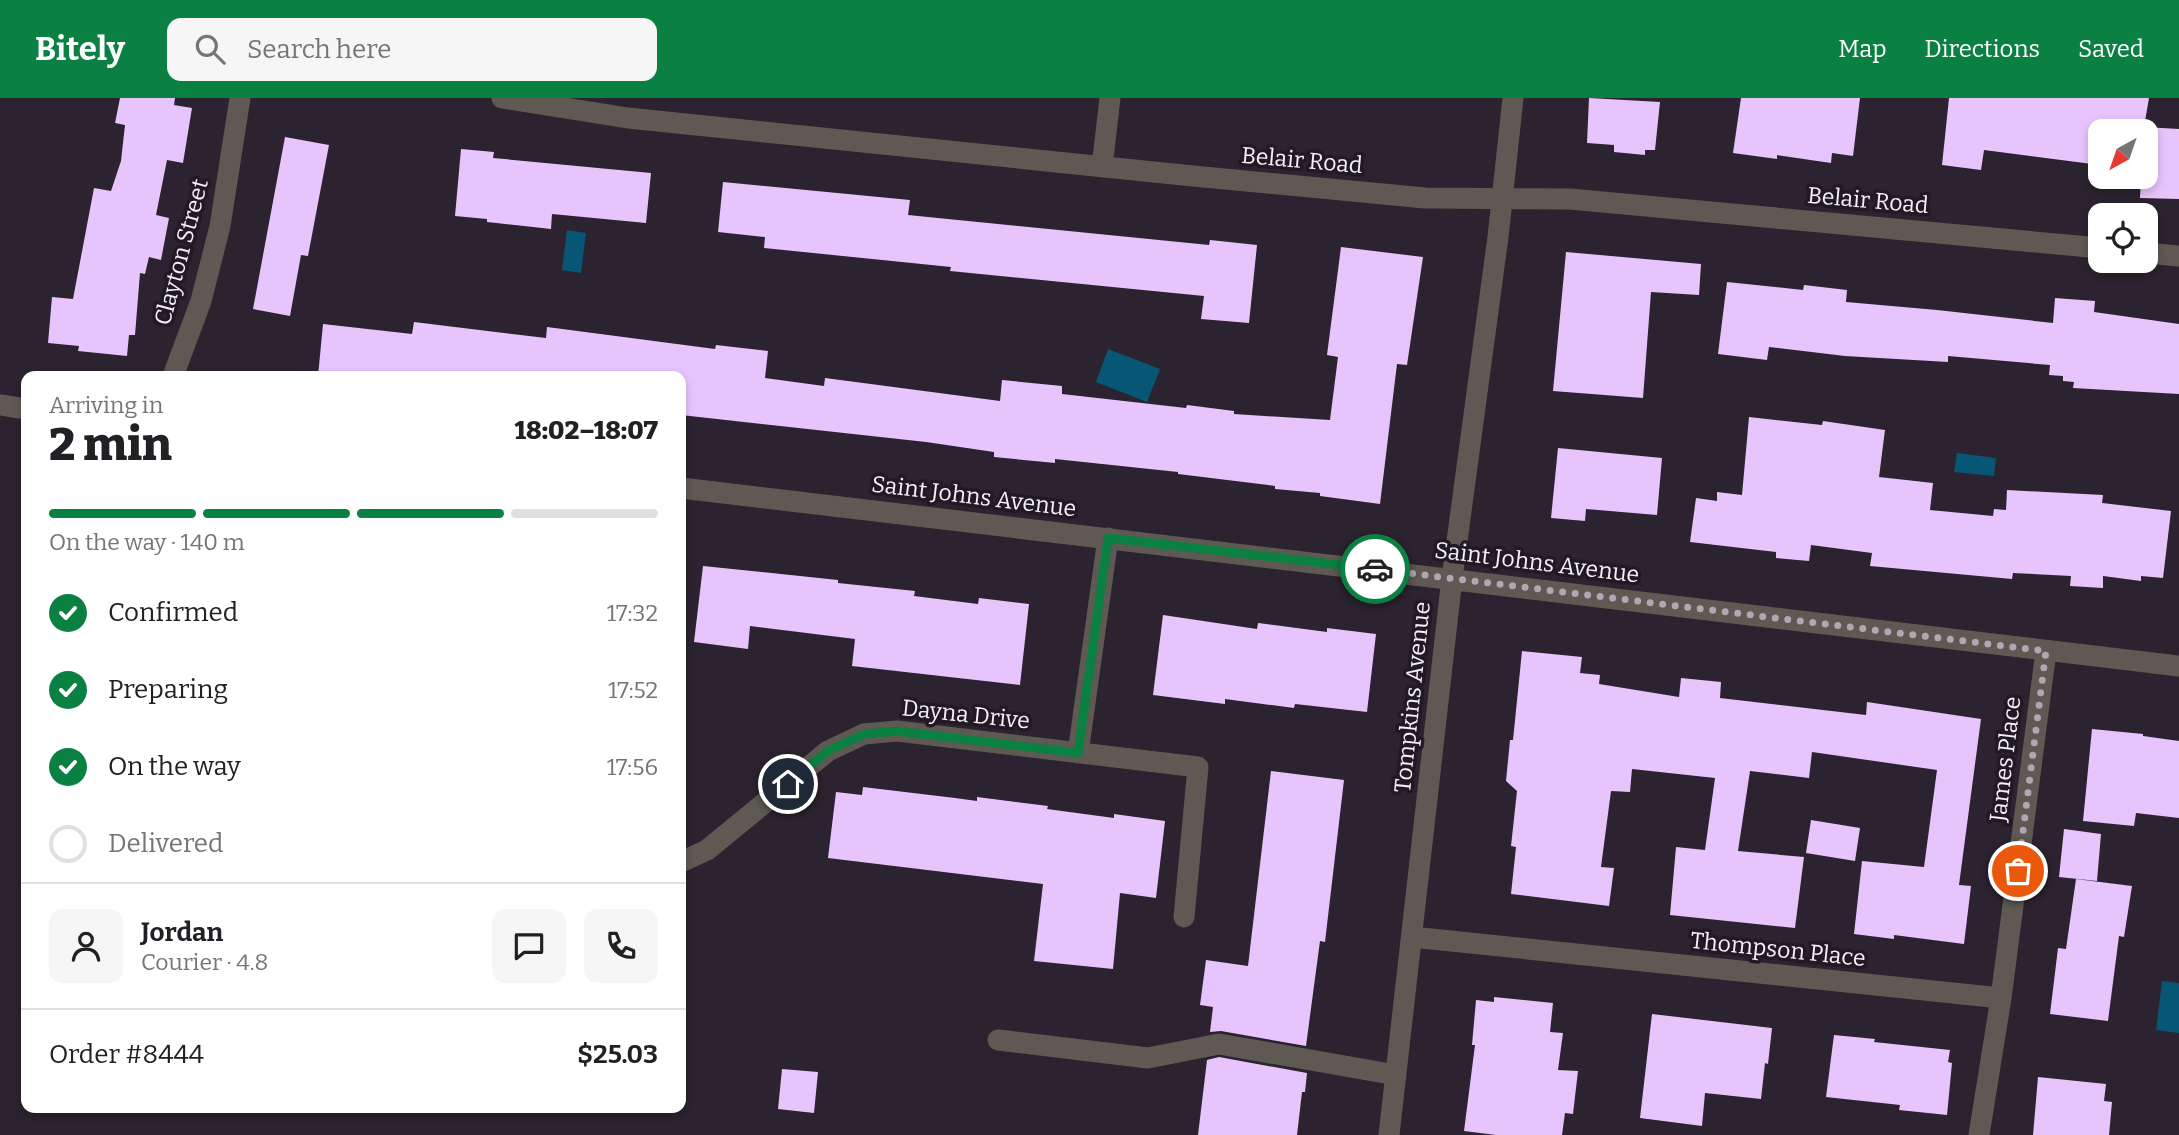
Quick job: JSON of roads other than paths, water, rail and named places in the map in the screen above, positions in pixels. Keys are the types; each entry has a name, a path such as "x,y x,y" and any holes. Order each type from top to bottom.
{"street":[{"name":"Clayton Street","path":"175,371 201,301 220,226 240,98"},
{"name":"Belair Road","path":"502,98 628,118 1425,198 1570,199 2088,247"},
{"path":"628,118 640,98"},
{"path":"1102,167 1110,98"},
{"name":"Tompkins Avenue","path":"1389,1135 1452,578 1503,199 1513,98"},
{"path":"2158,254 2179,256"},
{"path":"0,405 21,408"},
{"name":"Saint Johns Avenue","path":"686,489 2179,666"},
{"path":"1078,753 1108,538"},
{"name":"James Place","path":"2001,998 2046,651"},
{"name":"Dayna Drive","path":"686,860 707,850 828,751 864,734 897,731 1198,767 1184,916"},
{"name":"Thompson Place","path":"1412,937 2001,998"},
{"path":"1979,1135 2001,998"},
{"path":"998,1040 1148,1058 1219,1044 1396,1075"}],"water":[{"path":"567,230 586,233 581,273 562,270"},
{"path":"1108,349 1160,369 1147,402 1096,382"},
{"path":"1957,453 1996,458 1994,476 1954,472"},
{"path":"2162,981 2179,983 2179,1033 2156,1030"}]}
